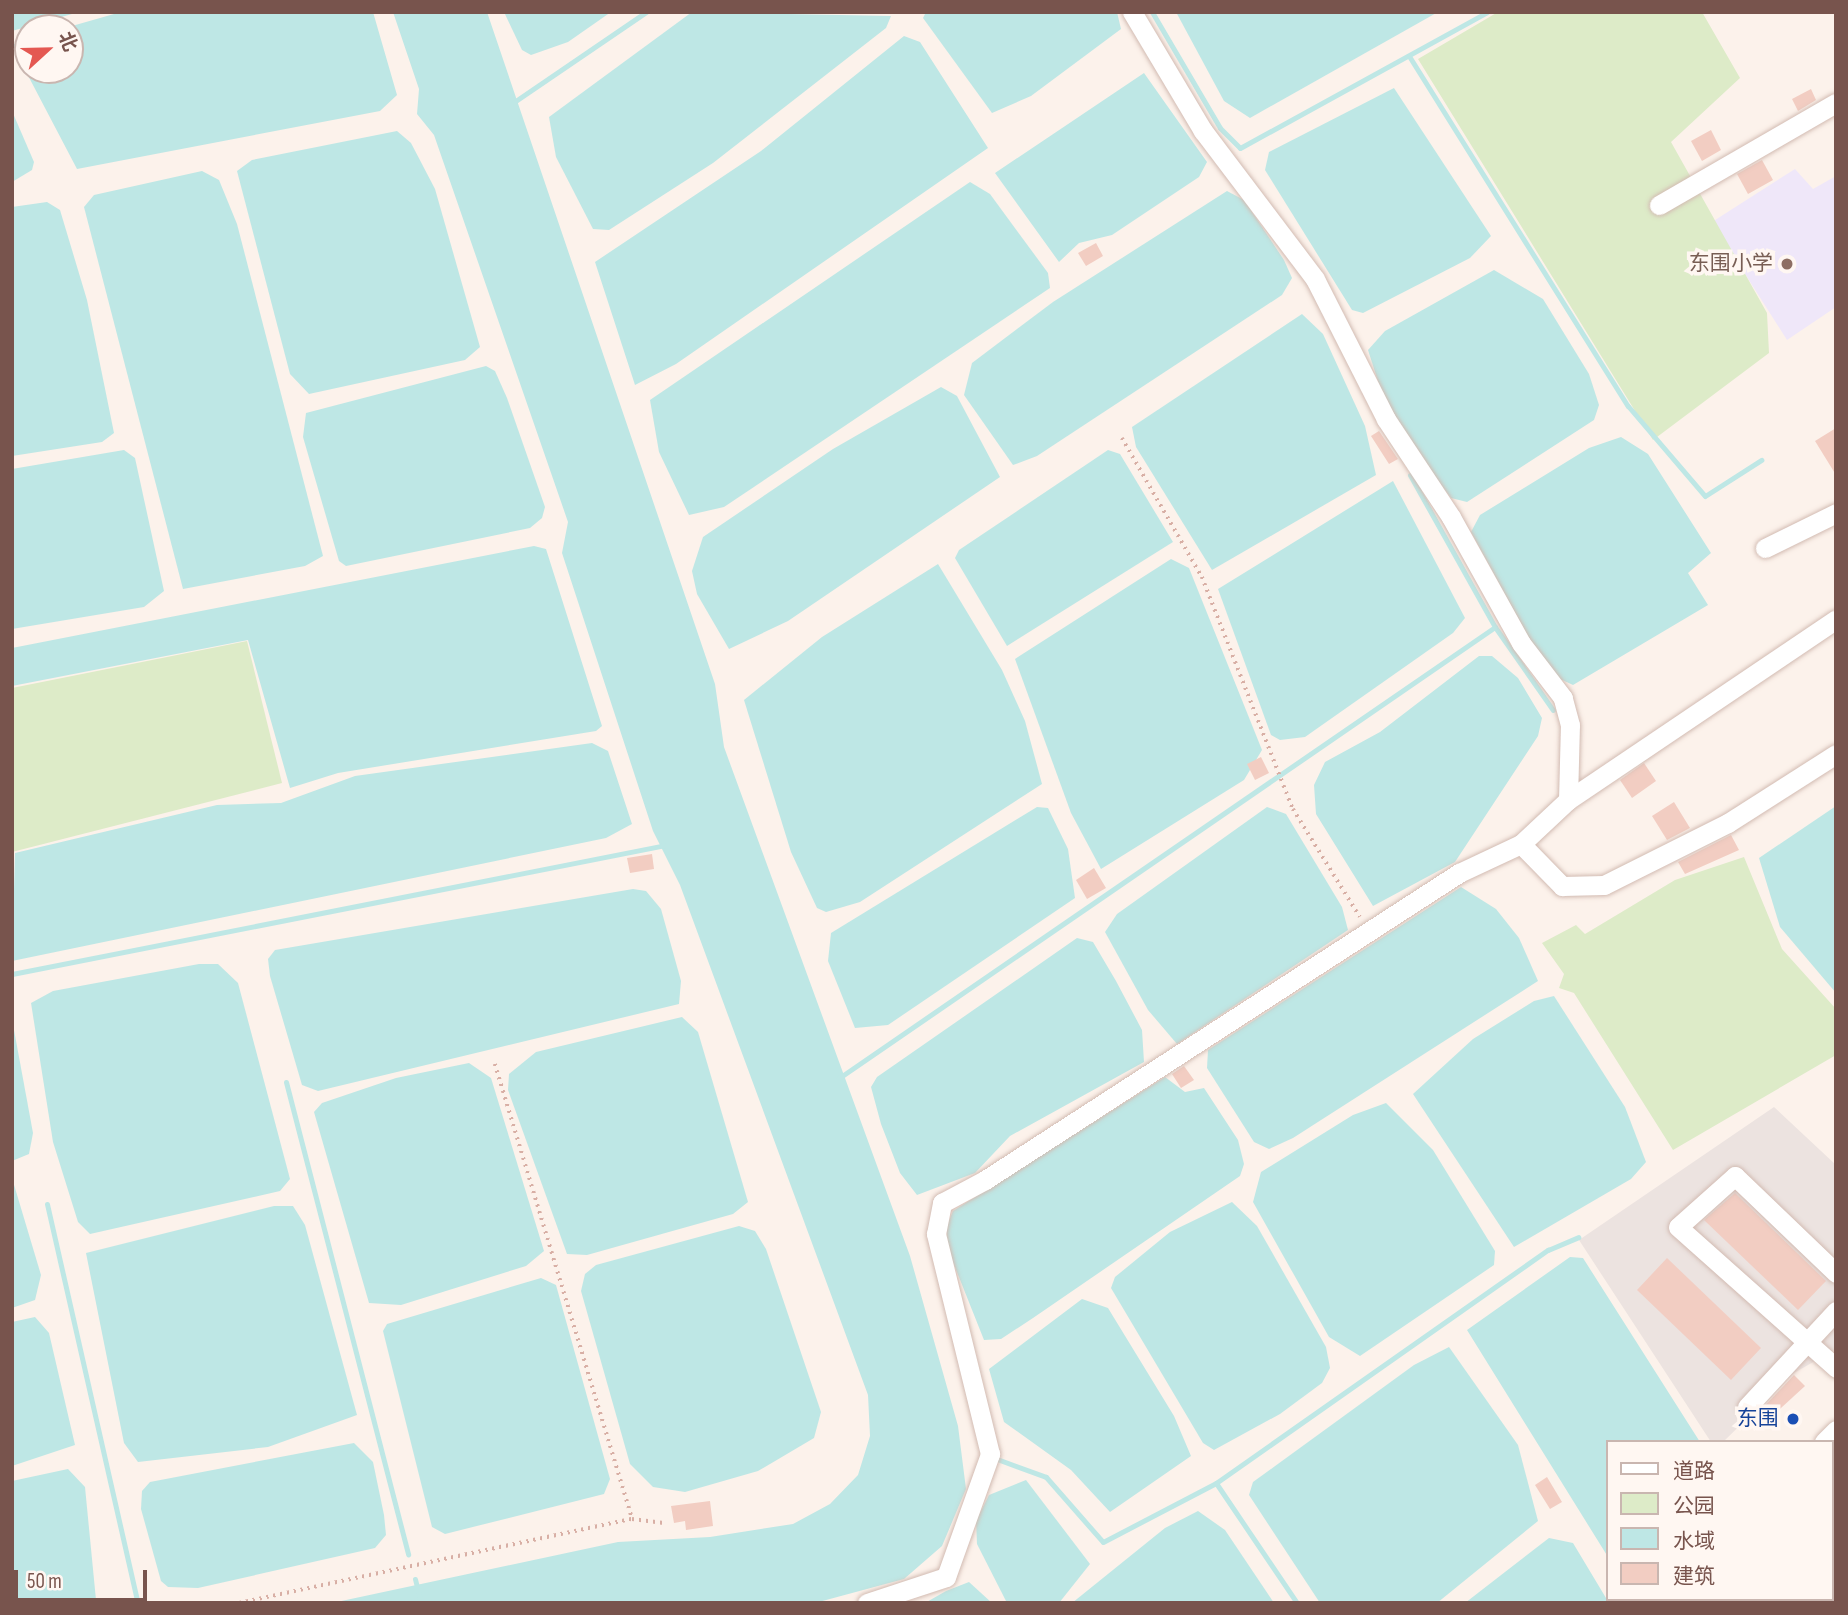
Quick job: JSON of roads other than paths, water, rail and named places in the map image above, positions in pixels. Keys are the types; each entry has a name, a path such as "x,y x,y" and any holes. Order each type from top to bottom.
{"street":[{"path":"1132,12 1203,131 1315,279 1386,419 1451,517 1521,643 1563,698 1570,725 1568,800"},
{"path":"1659,205 1836,103"},
{"path":"1765,548 1836,513"},
{"path":"867,1603 946,1577 990,1454 936,1234 942,1203 1494,852 1521,844 1568,800 1836,619"},
{"path":"1521,844 1562,886 1604,885 1728,823 1836,754"},
{"path":"1836,1273 1735,1176 1678,1227 1836,1368"},
{"path":"1746,1407 1836,1311"}],"water":[{"path":"12,12 79,12 14,14 12,31"},
{"path":"121,12 373,12 397,95 380,111 77,169 32,84 84,84 84,23"},
{"path":"393,12 487,12 715,684 724,747 910,1256 958,1426 966,1489 942,1546 904,1579 815,1603 332,1603 618,1542 710,1537 793,1524 830,1504 858,1475 870,1436 868,1395 680,885 653,831 562,553 568,522 434,135 417,114 419,89"},
{"path":"504,12 611,12 568,42 531,55 522,50"},
{"path":"692,12 891,16 886,28 713,163 609,230 593,229 556,157 549,117"},
{"path":"926,12 1117,12 1121,29 1031,96 992,113 923,18"},
{"path":"1176,12 1438,12 1250,118 1224,101"},
{"path":"904,36 920,42 988,148 676,364 635,385 595,262 761,151"},
{"path":"1144,73 1207,162 1199,177 1112,235 1079,243 1059,262 995,173"},
{"path":"1394,88 1491,236 1470,258 1363,313 1352,310 1265,170 1269,152"},
{"path":"12,111 34,162 32,170 12,182"},
{"path":"397,131 411,143 435,189 480,347 465,360 309,394 290,374 237,171 252,160"},
{"path":"202,171 219,180 237,224 323,556 305,566 183,589 84,207 94,195"},
{"path":"970,182 990,194 1048,273 1050,288 724,507 689,515 659,452 650,400"},
{"path":"1227,191 1244,200 1284,260 1292,278 1282,295 1037,456 1013,465 964,395 972,363 1053,302"},
{"path":"47,202 60,210 87,300 114,433 102,442 12,456 12,207"},
{"path":"1494,270 1543,299 1589,374 1599,405 1594,420 1467,502 1451,498 1424,462 1384,400 1368,350 1385,331"},
{"path":"1302,314 1323,334 1365,426 1376,475 1212,570 1136,447 1132,427"},
{"path":"486,366 495,371 507,398 545,507 542,518 530,528 346,566 339,561 303,437 306,413"},
{"path":"941,387 957,396 1000,477 788,621 729,649 697,594 692,571 703,537 833,449"},
{"path":"1621,437 1648,454 1711,553 1688,573 1708,605 1573,685 1558,678 1531,642 1471,532 1480,515 1589,448"},
{"path":"124,450 135,458 164,591 144,607 12,629 12,469"},
{"path":"1108,450 1120,454 1173,542 1007,646 955,558 959,550"},
{"path":"1393,481 1465,618 1453,633 1305,737 1280,740 1271,735 1218,589"},
{"path":"534,546 546,549 602,726 596,731 338,773 290,788 248,640 12,686 12,648"},
{"path":"1171,559 1189,568 1262,750 1244,780 1101,869 1071,813 1015,659"},
{"path":"938,564 1002,670 1025,721 1042,784 860,902 826,912 817,908 791,852 744,700 822,637"},
{"path":"1479,656 1492,656 1518,678 1542,718 1538,736 1455,862 1373,906 1316,814 1314,785 1325,762 1380,732"},
{"path":"592,743 608,751 632,824 606,838 12,961 15,853 217,805 281,803 355,776"},
{"path":"1836,806 1836,993 1780,927 1759,858"},
{"path":"1037,807 1048,808 1068,849 1075,898 888,1025 855,1028 828,961 831,933"},
{"path":"1267,807 1286,814 1342,907 1348,930 1177,1044 1148,1010 1105,932 1117,914"},
{"path":"1461,887 1496,909 1519,938 1538,981 1293,1138 1269,1149 1254,1142 1207,1068 1208,1050"},
{"path":"633,889 646,891 661,909 681,981 679,1004 318,1091 302,1085 270,976 268,959 275,950"},
{"path":"1077,938 1093,942 1116,981 1142,1030 1144,1062 1010,1136 975,1173 917,1195 900,1173 881,1124 871,1087 877,1077"},
{"path":"199,964 218,964 238,983 290,1179 280,1191 90,1234 78,1222 53,1142 31,1003 53,991"},
{"path":"1554,996 1625,1107 1646,1162 1631,1179 1514,1247 1413,1094 1473,1039 1534,1001"},
{"path":"682,1017 698,1032 748,1202 733,1214 587,1255 567,1254 508,1090 509,1074 536,1052"},
{"path":"12,1019 33,1133 29,1154 12,1161"},
{"path":"469,1063 491,1078 544,1251 526,1266 401,1305 369,1303 314,1112 322,1103 396,1078"},
{"path":"1165,1077 1185,1092 1204,1088 1238,1140 1244,1164 1240,1176 1001,1339 984,1340 949,1252 946,1228 953,1211"},
{"path":"1386,1103 1433,1150 1495,1251 1494,1265 1360,1356 1329,1337 1253,1202 1261,1172 1353,1115"},
{"path":"12,1178 41,1275 35,1300 12,1308"},
{"path":"1232,1202 1257,1226 1326,1347 1330,1368 1322,1383 1280,1414 1214,1450 1203,1443 1111,1288 1115,1277 1170,1232"},
{"path":"274,1206 293,1206 305,1225 357,1415 268,1447 138,1462 124,1443 86,1253"},
{"path":"739,1226 755,1231 766,1249 821,1412 814,1438 758,1471 685,1492 653,1487 630,1464 581,1291 585,1274 596,1265"},
{"path":"1570,1257 1583,1258 1699,1440 1606,1440 1606,1554 1467,1330"},
{"path":"541,1278 556,1285 610,1479 604,1494 445,1534 432,1527 383,1331 387,1324"},
{"path":"1082,1299 1108,1308 1174,1416 1191,1456 1110,1512 1071,1470 1004,1422 989,1369"},
{"path":"35,1317 49,1333 75,1445 12,1466 12,1322"},
{"path":"1449,1347 1518,1445 1538,1521 1437,1603 1320,1603 1249,1495 1253,1482 1414,1365"},
{"path":"354,1443 373,1462 384,1515 386,1535 375,1548 198,1588 168,1587 161,1581 141,1509 142,1491 150,1482"},
{"path":"1836,1464 1834,1599 1834,1532"},
{"path":"68,1469 85,1487 96,1600 12,1603 12,1481"},
{"path":"1026,1480 1090,1564 1059,1603 1007,1603 977,1544 976,1521 989,1495"},
{"path":"1198,1511 1225,1530 1274,1603 1072,1603 1165,1528"},
{"path":"1549,1538 1573,1543 1609,1603 1465,1603"},
{"path":"969,1582 992,1603 925,1603 946,1591"},
{"path":"1766,1601 1767,1603 1692,1603"}],"waterway":[{"path":"514,102 646,12"},
{"path":"1152,12 1220,128 1240,148 1487,12"},
{"path":"1409,56 1628,406 1705,496 1761,460"},
{"path":"1410,475 1495,627 1553,710"},
{"path":"839,1078 1495,627"},
{"path":"12,974 666,845"},
{"path":"286,1082 408,1555"},
{"path":"47,1204 138,1603"},
{"path":"1216,1483 1548,1250 1578,1237"},
{"path":"997,1459 1046,1477 1103,1542 1216,1483 1297,1603"},
{"path":"415,1579 421,1603"}],"place":[{"name":"东围小学","path":"1787,264"},
{"name":"东围","path":"1793,1419"}]}
